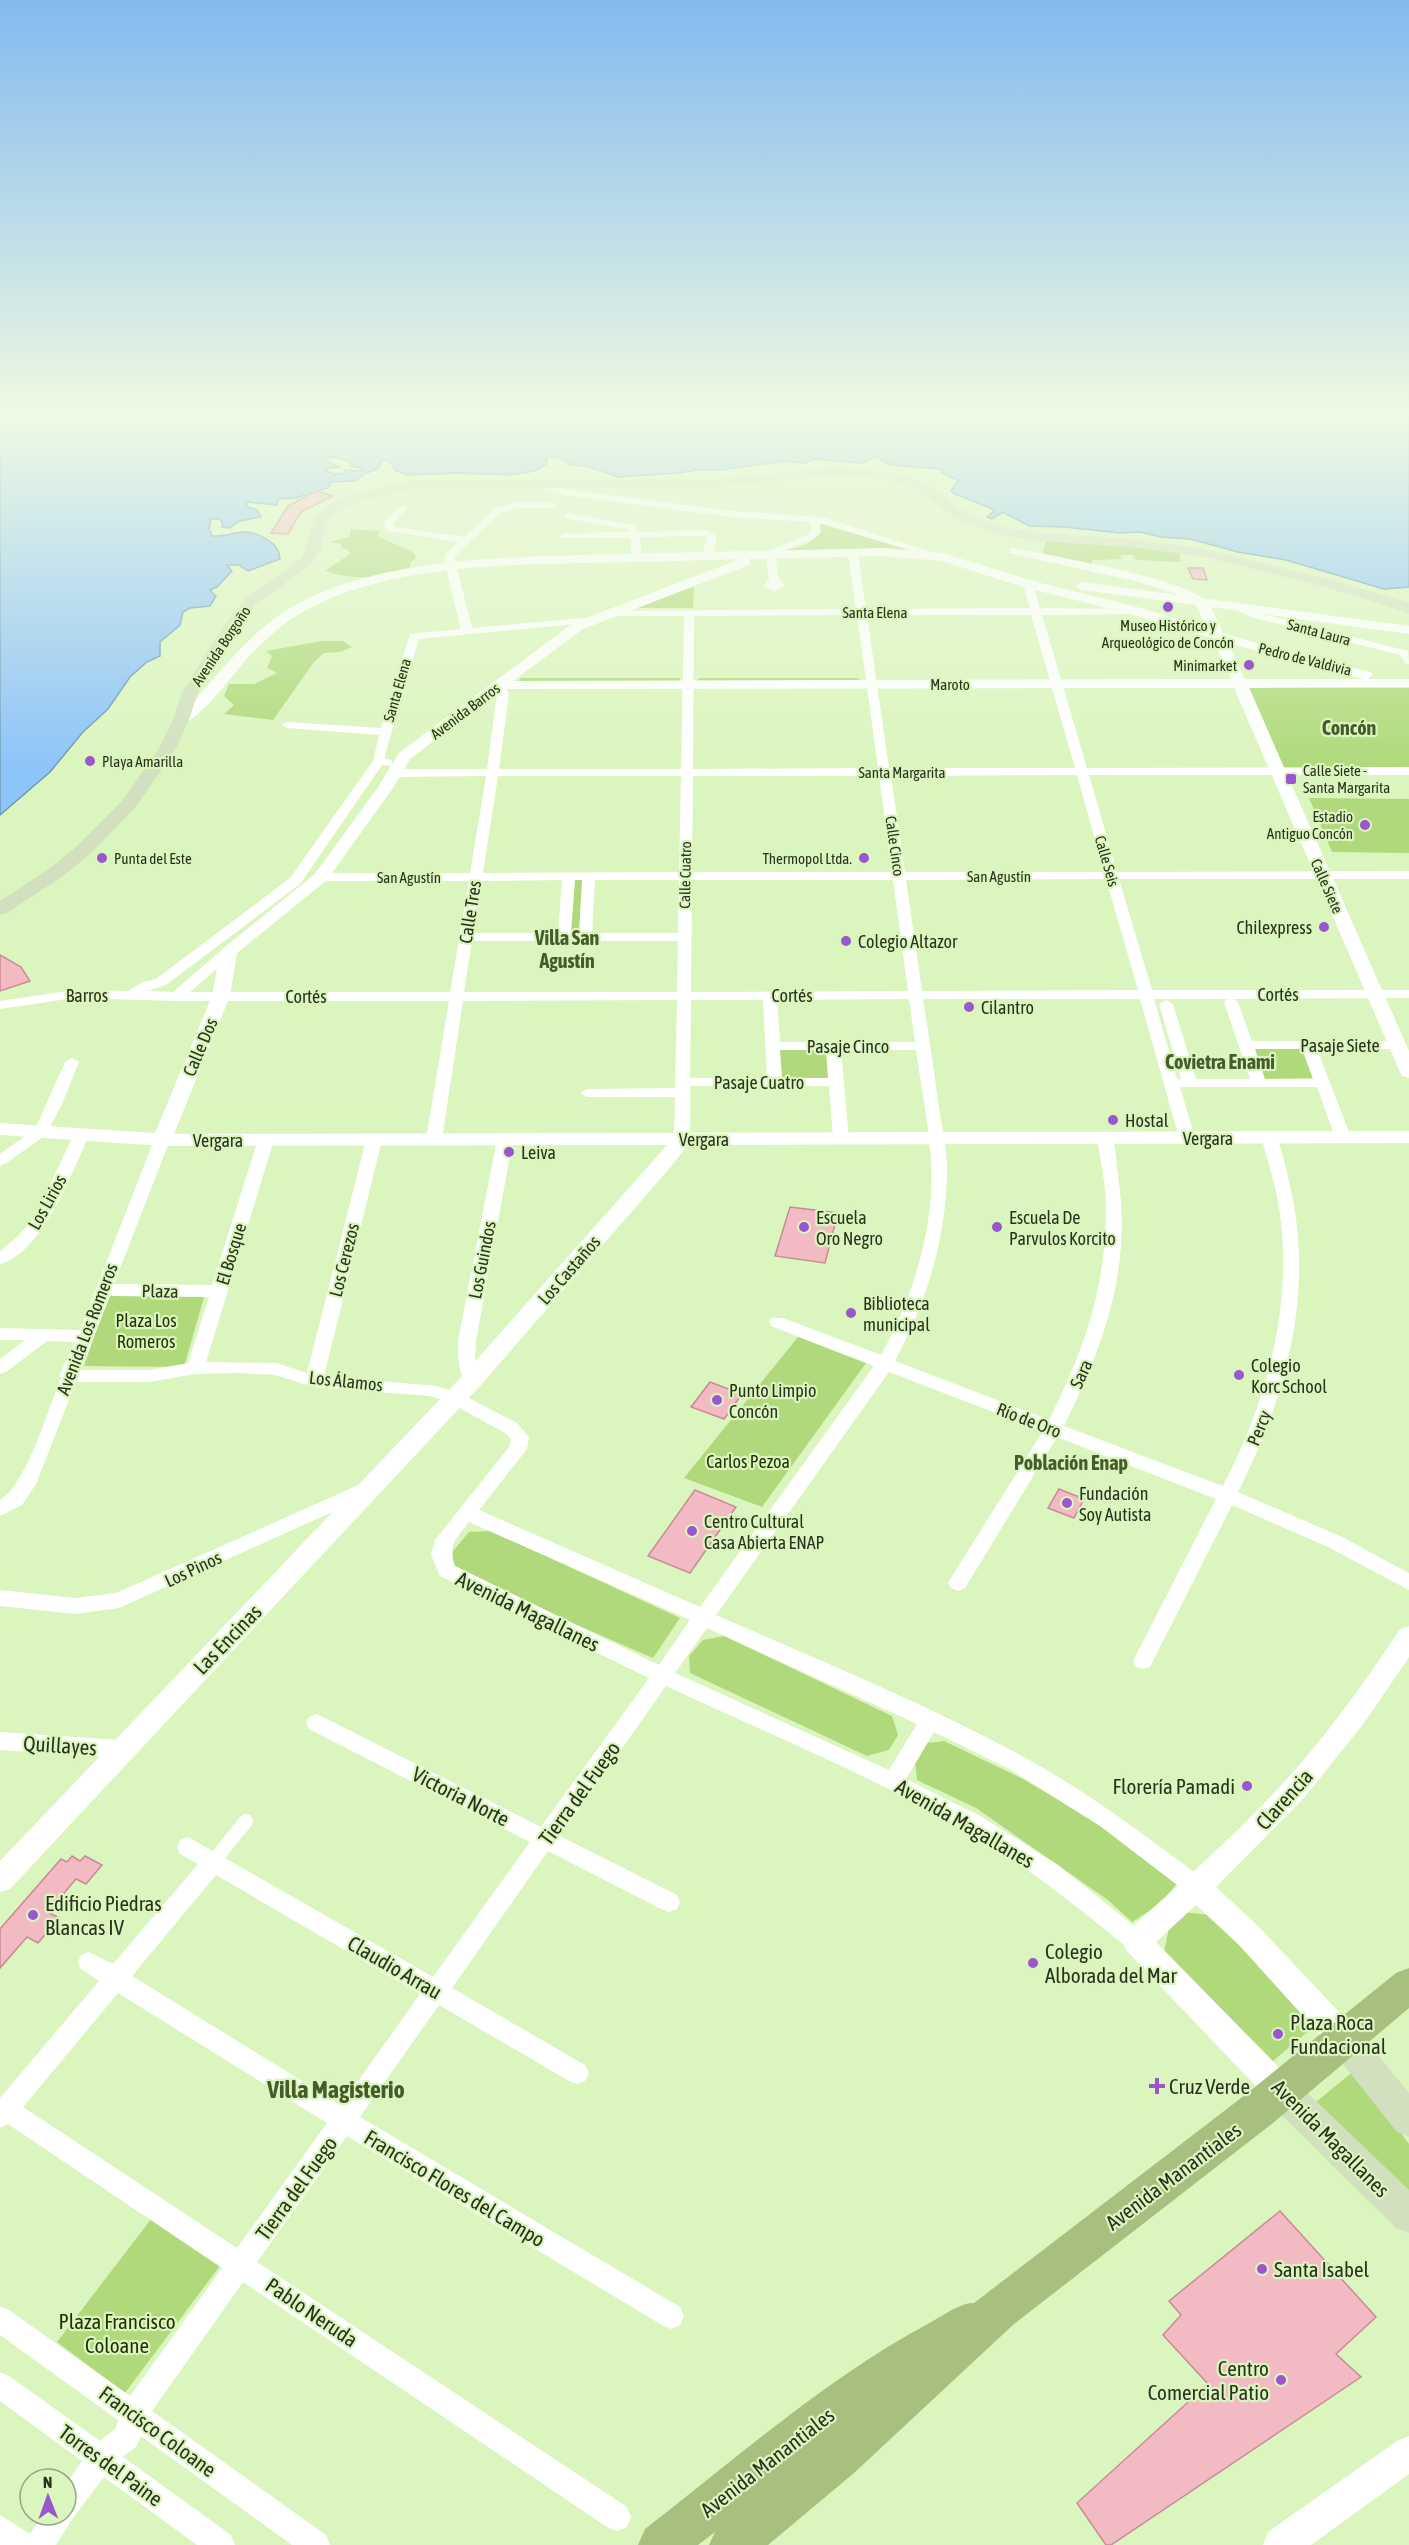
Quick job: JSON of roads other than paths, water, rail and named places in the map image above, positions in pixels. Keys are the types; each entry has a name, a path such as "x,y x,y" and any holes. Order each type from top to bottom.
{"main road":[{"name":"Avenida Borgoño","path":"0,909 49,877 90,846 115,822 157,766 181,720 180,714 190,692 239,614 254,598 307,560 315,548 318,531"},
{"name":"Avenida Borgoño","path":"1003,531 1028,536 1140,544 1204,553 1334,585 1409,608"},
{"name":"Avenida Manantiales","path":"732,2545 838,2457 999,2309 1281,2091 1409,1985"},
{"path":"1344,2039 1409,2120"},
{"name":"Avenida Magallanes","path":"1281,2091 1409,2215"},
{"name":"Avenida Manantiales","path":"661,2545 865,2386 954,2331 999,2309"}],"street":[{"path":"402,531 464,540"},
{"path":"467,630 448,556 475,531"},
{"path":"634,531 637,558"},
{"name":"Avenida Barros","path":"176,997 321,877 404,756 569,632 594,620 766,556 812,536 816,531"},
{"name":"Pedro de Valdivia","path":"854,531 1028,584 1136,611 1283,655 1366,675"},
{"path":"565,536 710,534 712,536 707,557"},
{"name":"Santa Laura","path":"1014,551 1160,585 1196,597 1201,601"},
{"path":"181,720 189,715 254,644 293,612 314,600 352,587 449,567 508,561 853,553 907,553 943,557"},
{"name":"Calle Cinco","path":"853,553 937,1138"},
{"path":"766,556 774,579"},
{"name":"Santa Laura","path":"1028,584 1055,583 1409,630"},
{"name":"Calle Seis","path":"1028,584 1187,1138"},
{"name":"Calle Siete","path":"1201,601 1219,636 1409,1072"},
{"name":"Santa Laura","path":"1236,606 1262,617 1407,657"},
{"name":"Santa Elena","path":"614,613 1136,611"},
{"name":"Calle Cuatro","path":"682,1139 689,612"},
{"name":"Santa Elena","path":"379,760 412,638 422,634 594,620"},
{"name":"Maroto","path":"512,676 688,680 1056,680 1237,679 1366,675 1405,683"},
{"name":"Maroto","path":"1237,679 1405,683"},
{"name":"Maroto","path":"499,685 688,680"},
{"name":"Calle Tres","path":"434,1140 493,773 503,694 499,685"},
{"path":"287,725 385,732"},
{"path":"129,996 148,985 161,982 295,881 351,805 379,760 397,768"},
{"name":"Santa Margarita","path":"397,768 493,773 1409,771"},
{"name":"San Agustín","path":"321,877 1409,875"},
{"path":"564,937 569,877"},
{"path":"585,937 589,877"},
{"path":"466,937 684,937"},
{"name":"Calle Dos","path":"162,1140 221,996 229,951"},
{"name":"Cortés","path":"176,997 1409,994"},
{"name":"Barros","path":"0,1005 66,995 176,997"},
{"path":"770,995 775,1082"},
{"path":"1232,1002 1259,1083"},
{"path":"1166,1004 1190,1083"},
{"path":"1308,1045 1343,1137"},
{"name":"Pasaje Siete","path":"1246,1046 1397,1045"},
{"path":"833,1046 841,1138"},
{"name":"Pasaje Cinco","path":"773,1047 924,1046"},
{"path":"0,1161 41,1132 72,1062"},
{"name":"Pasaje Cuatro","path":"587,1093 775,1082 836,1082"},
{"path":"1171,1083 1323,1083"},
{"name":"Vergara","path":"0,1129 162,1140 1409,1137"},
{"name":"Los Lirios","path":"0,1259 24,1240 41,1220 82,1134"},
{"name":"Percy","path":"1143,1661 1260,1428 1281,1363 1291,1299 1291,1246 1285,1195 1269,1137"},
{"name":"Tierra del Fuego","path":"78,2490 101,2458 127,2436 134,2413 885,1364 910,1315 932,1249 939,1192 937,1138"},
{"name":"Sara","path":"958,1583 1069,1401 1093,1346 1109,1291 1116,1213 1105,1138"},
{"name":"Los Guindos","path":"471,1380 466,1361 467,1341 505,1139"},
{"name":"Los Castaños","path":"453,1397 471,1380 661,1166 682,1139"},
{"name":"Avenida Los Romeros","path":"0,1509 15,1500 30,1479 68,1376 162,1140"},
{"name":"El Bosque","path":"195,1368 266,1140"},
{"name":"Los Cerezos","path":"314,1381 374,1140"},
{"name":"Plaza","path":"102,1290 219,1291"},
{"name":"Río de Oro","path":"777,1322 1227,1495 1308,1530 1409,1582"},
{"path":"0,1334 84,1336"},
{"path":"0,1368 42,1336"},
{"name":"Los Álamos","path":"68,1376 150,1376 195,1368 276,1369 314,1381 404,1387 430,1390 453,1397 511,1428 520,1437 518,1449 467,1513"},
{"name":"Las Encinas","path":"0,1880 120,1749 375,1485 453,1397"},
{"name":"Los Pinos","path":"0,1598 75,1606 119,1600 375,1485"},
{"path":"467,1513 705,1617 930,1721 1010,1760 1062,1790 1108,1819 1197,1887 1249,1936 1344,2039"},
{"name":"Avenida Magallanes","path":"467,1513 449,1533 442,1547 441,1555 447,1571 663,1676 893,1782 974,1824 1012,1847 1074,1891 1136,1941 1281,2091"},
{"name":"Clarencia","path":"1136,1941 1254,1832 1330,1747 1360,1709 1409,1636"},
{"path":"893,1782 930,1721"},
{"name":"Victoria Norte","path":"316,1724 669,1902"},
{"name":"Quillayes","path":"0,1741 120,1749"},
{"path":"3,2112 246,1821"},
{"name":"Claudio Arrau","path":"188,1847 577,2073"},
{"name":"Francisco Flores del Campo","path":"88,1962 344,2121 671,2316"},
{"name":"Pablo Neruda","path":"3,2112 241,2264 617,2517"},
{"name":"Francisco Coloane","path":"0,2319 316,2545"},
{"name":"Torres del Paine","path":"0,2385 221,2545"},
{"path":"1281,2545 1409,2453"},
{"path":"39,2545 52,2527"},
{"path":"0,2529 22,2545"}],"water":[{"path":"0,531 210,531 212,536 245,532 256,534 273,544 280,559 248,571 239,565 227,565 232,571 217,587 210,590 216,596 210,606 190,608 183,612 180,625 160,642 160,656 147,662 130,677 108,709 83,732 50,772 0,815"},
{"path":"1100,531 1409,531 1409,587 1384,589 1286,560 1238,552 1190,539 1161,537 1140,532"}],"place":[{"name":"Museo Histórico y Arqueológico de Concón","path":"1168,607"},
{"name":"Minimarket","path":"1249,665"},
{"name":"Playa Amarilla","path":"90,761"},
{"name":"Calle Siete - Santa Margarita","path":"1291,779"},
{"name":"Estadio Antiguo Concón","path":"1365,825"},
{"name":"Punta del Este","path":"102,858"},
{"name":"Thermopol Ltda.","path":"864,858"},
{"name":"Chilexpress","path":"1324,927"},
{"name":"Colegio Altazor","path":"846,941"},
{"name":"Cilantro","path":"969,1007"},
{"name":"Hostal","path":"1113,1120"},
{"name":"Leiva","path":"509,1152"},
{"name":"Escuela Oro Negro","path":"804,1227"},
{"name":"Escuela De Parvulos Korcito","path":"997,1227"},
{"name":"Biblioteca municipal","path":"851,1313"},
{"name":"Colegio Korc School","path":"1239,1375"},
{"name":"Punto Limpio Concón","path":"717,1400"},
{"name":"Fundación Soy Autista","path":"1067,1503"},
{"name":"Centro Cultural Casa Abierta ENAP","path":"692,1531"},
{"name":"Florería Pamadi","path":"1247,1786"},
{"name":"Edificio Piedras Blancas IV","path":"33,1915"},
{"name":"Colegio Alborada del Mar","path":"1033,1963"},
{"name":"Plaza Roca Fundacional","path":"1278,2034"},
{"name":"Cruz Verde","path":"1157,2086"},
{"name":"Santa Isabel","path":"1262,2269"},
{"name":"Centro Comercial Patio","path":"1281,2380"}],"district":[{"name":"Concón","path":"1349,727"},
{"name":"Villa San Agustín","path":"567,948"},
{"name":"Covietra Enami","path":"1220,1061"},
{"name":"Población Enap","path":"1071,1462"},
{"name":"Villa Magisterio","path":"336,2089"}],"park label":[{"name":"Plaza Los Romeros","path":"146,1330"},
{"name":"Carlos Pezoa","path":"748,1461"},
{"name":"Plaza Francisco Coloane","path":"117,2333"}]}
